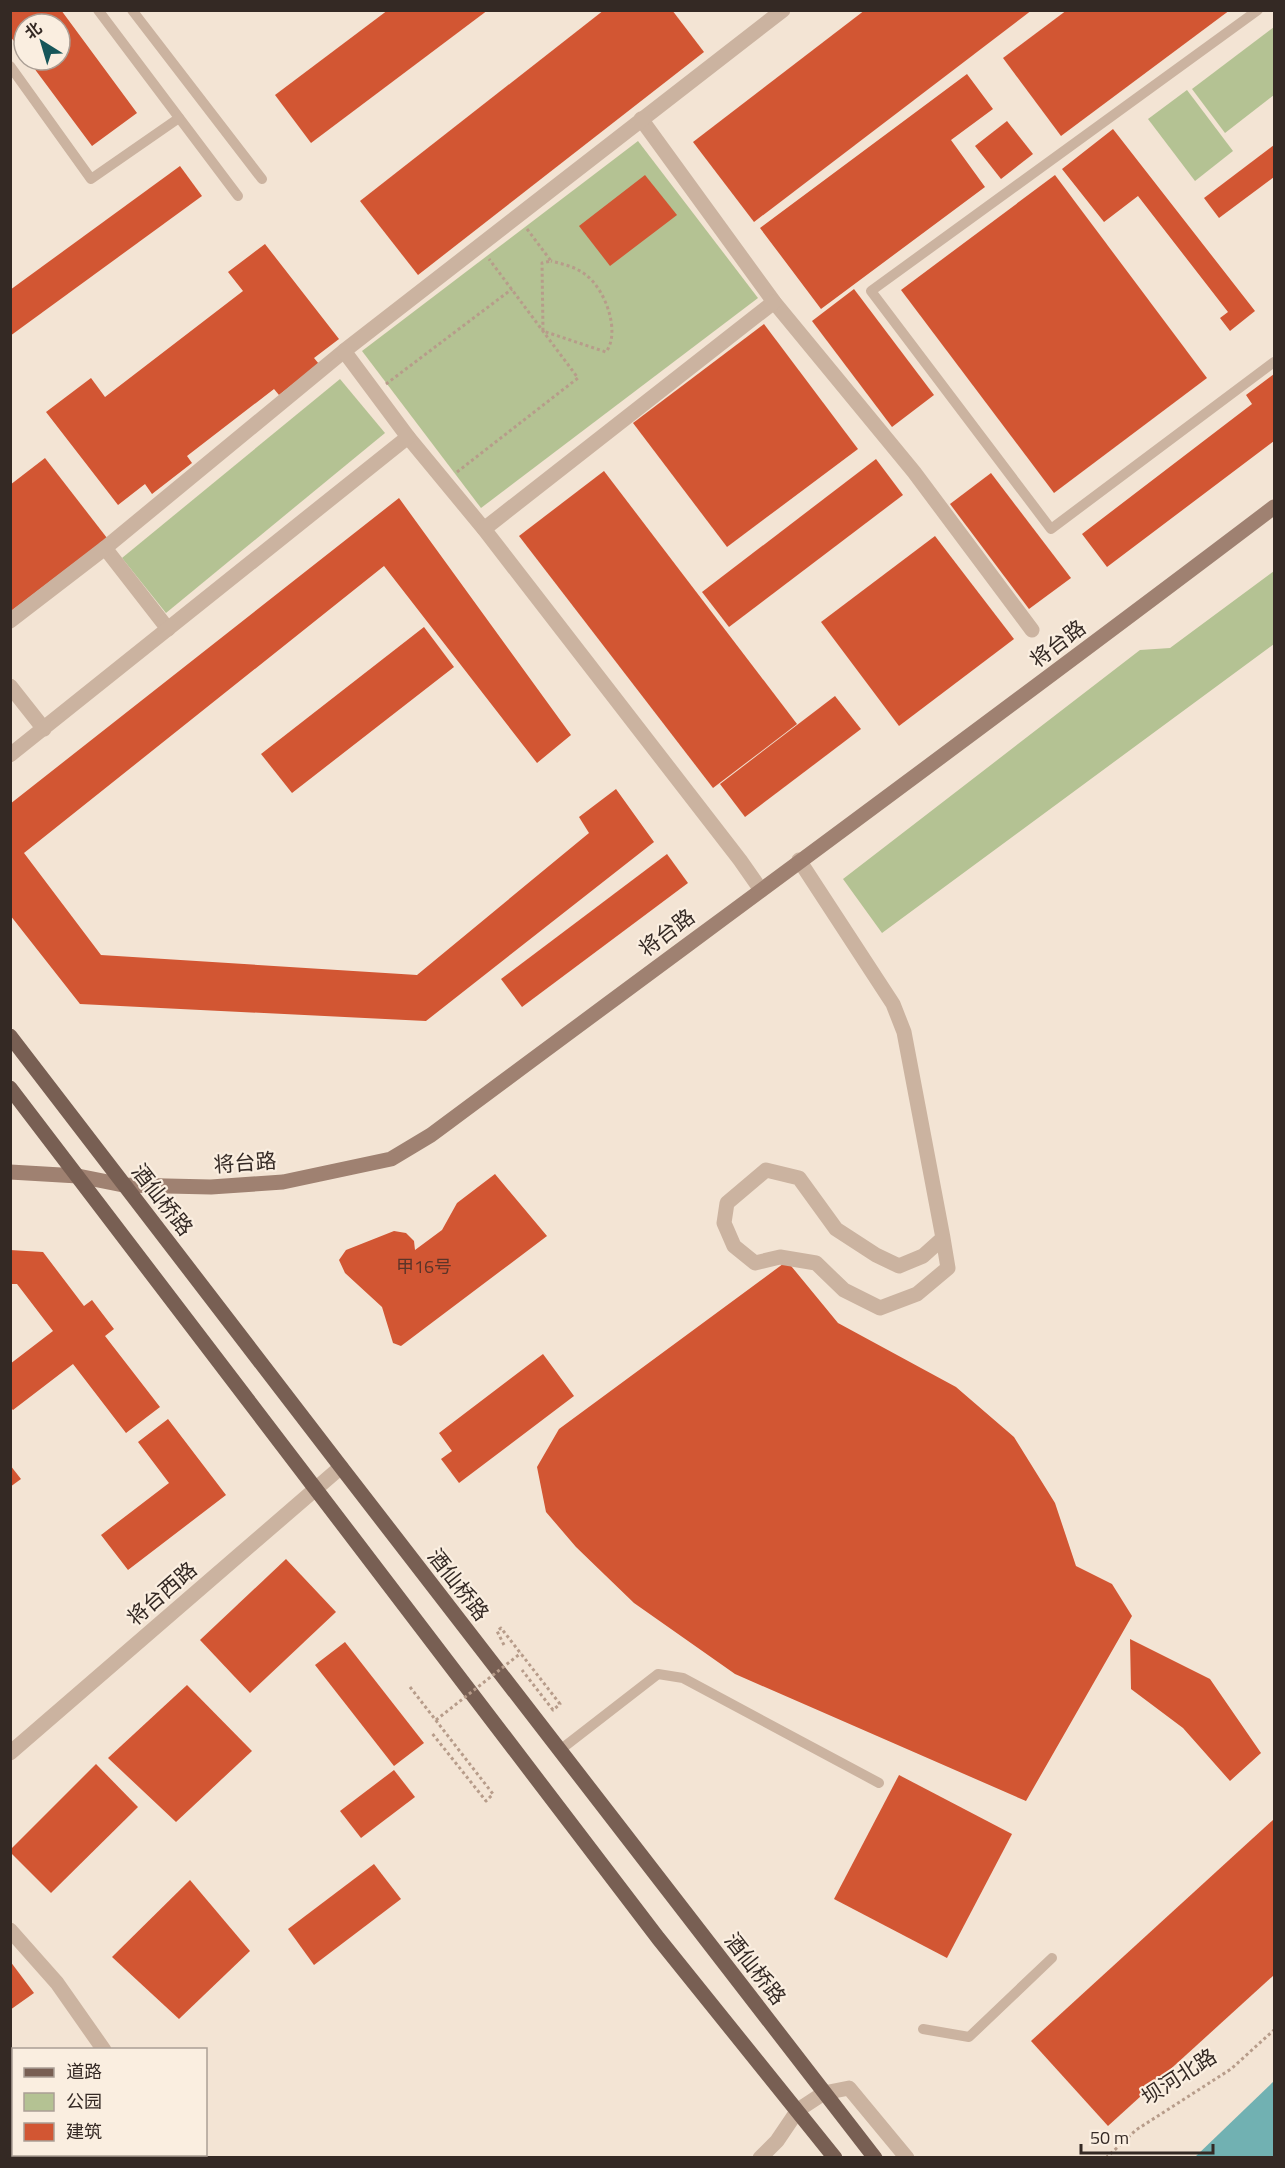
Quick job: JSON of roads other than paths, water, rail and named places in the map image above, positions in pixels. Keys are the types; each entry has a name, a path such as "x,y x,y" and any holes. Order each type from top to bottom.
{"main road":[{"name":"将台路","path":"10,1172 78,1176 123,1185 211,1187 283,1182 391,1159 418,1144 799,860 1058,671 1275,507"},
{"name":"酒仙桥路","path":"10,1036 875,2157"},
{"path":"10,1088 658,1938 835,2157"}],"street":[{"path":"10,621 105,548 344,351 783,10"},
{"path":"641,119 774,302 914,472 1032,630"},
{"path":"484,529 774,302"},
{"path":"344,351 408,437 484,529 761,890"},
{"path":"10,755 408,437"},
{"path":"105,548 168,630"},
{"path":"10,686 44,729"},
{"path":"799,860 893,1004 904,1032 943,1238 948,1268 916,1294 880,1308 844,1290 816,1263 780,1257 755,1263 734,1245 724,1223 728,1203 766,1170 799,1178 836,1229 876,1255 899,1266 923,1256 943,1238"},
{"name":"将台西路","path":"10,1753 341,1467"},
{"path":"10,1930 57,1983 103,2048"},
{"path":"760,2157 777,2141 798,2110 824,2093 849,2088 907,2157"}],"lane":[{"path":"98,10 238,196"},
{"path":"132,10 262,179"},
{"path":"1258,10 871,291 1051,529 1275,362"},
{"path":"10,66 91,179 179,118"},
{"path":"560,1750 658,1674 683,1678 879,1783"},
{"path":"923,2029 969,2037 1052,1958"}],"water":[{"path":"1274,2081 1274,2157 1195,2157"}]}
